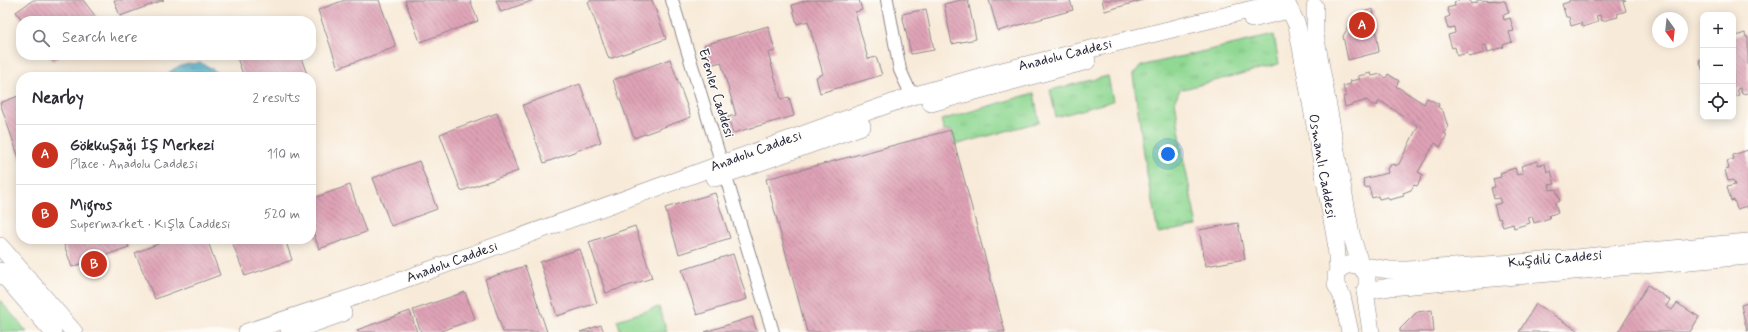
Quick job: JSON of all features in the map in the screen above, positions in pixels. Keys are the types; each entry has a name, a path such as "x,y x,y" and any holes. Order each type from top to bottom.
{"main road":[{"name":"Anadolu Caddesi","path":"1118,47 1261,7 1274,0"},
{"name":"Anadolu Caddesi","path":"247,332 293,328 372,291 914,102 986,75 1118,47 1288,8 1303,13 1308,12 1319,3"},
{"name":"Osmanlı Caddesi","path":"1319,3 1315,34 1351,234 1361,267 1367,275 1368,280 1365,291 1370,332"},
{"name":"Osmanlı Caddesi","path":"1288,8 1297,26 1336,242 1338,271 1335,280 1340,293 1350,332"},
{"name":"Kuşdili Caddesi","path":"1365,291 1390,287 1719,252 1748,242"},
{"path":"0,246 74,332"},
{"name":"Kuşdili Caddesi","path":"1361,267 1407,270 1719,252 1748,256"},
{"path":"1338,271 1342,267 1351,264 1361,267"},
{"path":"0,271 53,332"},
{"path":"1340,293 1350,297 1361,294 1365,291"}],"street":[{"name":"Erenler Caddesi","path":"672,0 773,332"},
{"path":"886,0 900,70 914,102"}],"green space":[{"path":"1274,35 1279,64 1180,90 1175,100 1183,156 1197,226 1158,233 1147,175 1133,75 1140,66"},
{"path":"1108,76 1113,101 1056,117 1050,90"},
{"path":"1034,93 1039,122 955,145 951,130 944,131 941,120"},
{"path":"0,300 27,332 0,332"},
{"path":"659,307 667,332 621,332 617,320"}],"water":[{"path":"200,63 215,72 170,72 185,65"}],"building":[{"path":"33,0 83,0 95,16 19,16 16,12"},
{"path":"114,0 164,0 120,16"},
{"path":"345,0 379,0 396,47 338,68 318,10"},
{"path":"405,0 470,0 478,21 420,42"},
{"path":"496,0 534,0 501,12"},
{"path":"592,0 652,0 666,39 609,59 588,2"},
{"path":"808,0 859,0 862,10 855,12 868,59 876,57 882,75 820,93 816,77 823,74 808,21 797,24 792,5"},
{"path":"968,0 976,39 952,44 944,4"},
{"path":"989,0 1070,0 1073,10 998,31"},
{"path":"1102,0 1143,0 1105,11"},
{"path":"1470,0 1471,4 1477,2 1477,0 1505,1 1509,13 1503,15 1504,20 1510,18 1514,31 1509,32 1512,42 1503,45 1504,47 1488,52 1486,45 1482,46 1484,53 1469,57 1467,53 1457,56 1455,47 1452,48 1448,35 1455,33 1454,27 1448,29 1445,18 1450,16 1447,8 1455,6 1454,2"},
{"path":"1569,0 1626,0 1623,1 1626,11 1617,14 1618,17 1602,21 1600,15 1596,16 1598,22 1583,27 1581,23 1571,26 1569,17 1566,17 1562,4 1569,2"},
{"path":"926,9 934,50 911,54 902,14"},
{"path":"1373,9 1379,52 1348,60 1343,36 1356,14"},
{"path":"768,26 775,51 768,53 781,99 789,97 794,116 733,133 728,117 736,115 721,62 710,65 704,45"},
{"path":"1745,33 1746,37 1748,37 1748,93 1742,94 1740,88 1737,89 1739,95 1736,96 1736,48 1736,36"},
{"path":"670,59 691,117 634,138 613,80"},
{"path":"238,60 302,60 306,72 242,72"},
{"path":"1371,73 1372,76 1381,74 1386,78 1388,74 1399,81 1396,86 1424,104 1427,98 1439,104 1438,107 1443,111 1448,127 1444,133 1447,135 1440,147 1435,143 1418,172 1423,175 1417,186 1414,185 1411,190 1403,193 1404,196 1389,200 1388,197 1379,199 1378,196 1372,198 1369,187 1365,188 1363,179 1388,173 1387,168 1390,167 1390,165 1395,164 1395,166 1399,164 1418,126 1382,102 1378,102 1378,105 1372,105 1367,100 1345,107 1343,97 1346,96 1343,86 1351,84 1350,81 1360,79 1358,76"},
{"path":"580,84 601,142 544,163 523,105"},
{"path":"16,97 16,149 0,103"},
{"path":"497,113 518,171 461,191 440,134"},
{"path":"951,130 1005,332 807,332 766,179"},
{"path":"1748,150 1748,209 1747,206 1737,209 1734,200 1731,201 1727,187 1735,185 1733,180 1728,181 1725,170 1729,169 1727,161 1734,159 1733,155"},
{"path":"419,161 437,209 391,226 373,178"},
{"path":"1537,161 1538,165 1545,164 1547,172 1551,171 1555,184 1549,185 1550,190 1556,189 1560,201 1555,203 1558,213 1549,215 1550,218 1534,223 1532,216 1528,217 1530,223 1514,228 1513,224 1503,227 1500,218 1498,219 1494,205 1501,203 1499,198 1494,199 1491,188 1495,187 1493,179 1501,177 1500,173 1515,168 1517,175 1523,173 1521,166"},
{"path":"350,185 366,232 319,249 316,240 316,197"},
{"path":"715,193 730,238 679,254 665,208"},
{"path":"1238,223 1245,259 1206,266 1199,230"},
{"path":"635,226 652,278 606,293 589,242"},
{"path":"64,244 128,244 129,247 72,267"},
{"path":"158,244 209,244 220,275 155,299 135,253"},
{"path":"233,244 287,244 292,260 245,276"},
{"path":"580,249 597,303 557,316 540,262"},
{"path":"733,254 747,299 697,315 682,270"},
{"path":"525,266 547,332 503,332 485,279"},
{"path":"1648,285 1670,300 1666,306 1672,310 1677,303 1699,317 1690,332 1618,332"},
{"path":"465,292 475,319 438,332 421,332 413,310"},
{"path":"1748,303 1748,331 1747,331 1741,305"},
{"path":"1536,304 1580,332 1519,332"},
{"path":"1432,310 1434,332 1400,332 1400,329 1417,312"},
{"path":"410,311 417,332 358,332 357,330"},
{"path":"752,317 757,332 705,332"},
{"path":"601,325 604,332 580,332"}],"place":[{"name":"Gökkuşağı İş Merkezi","path":"1362,25"},
{"name":"Migros","path":"94,264"}]}
